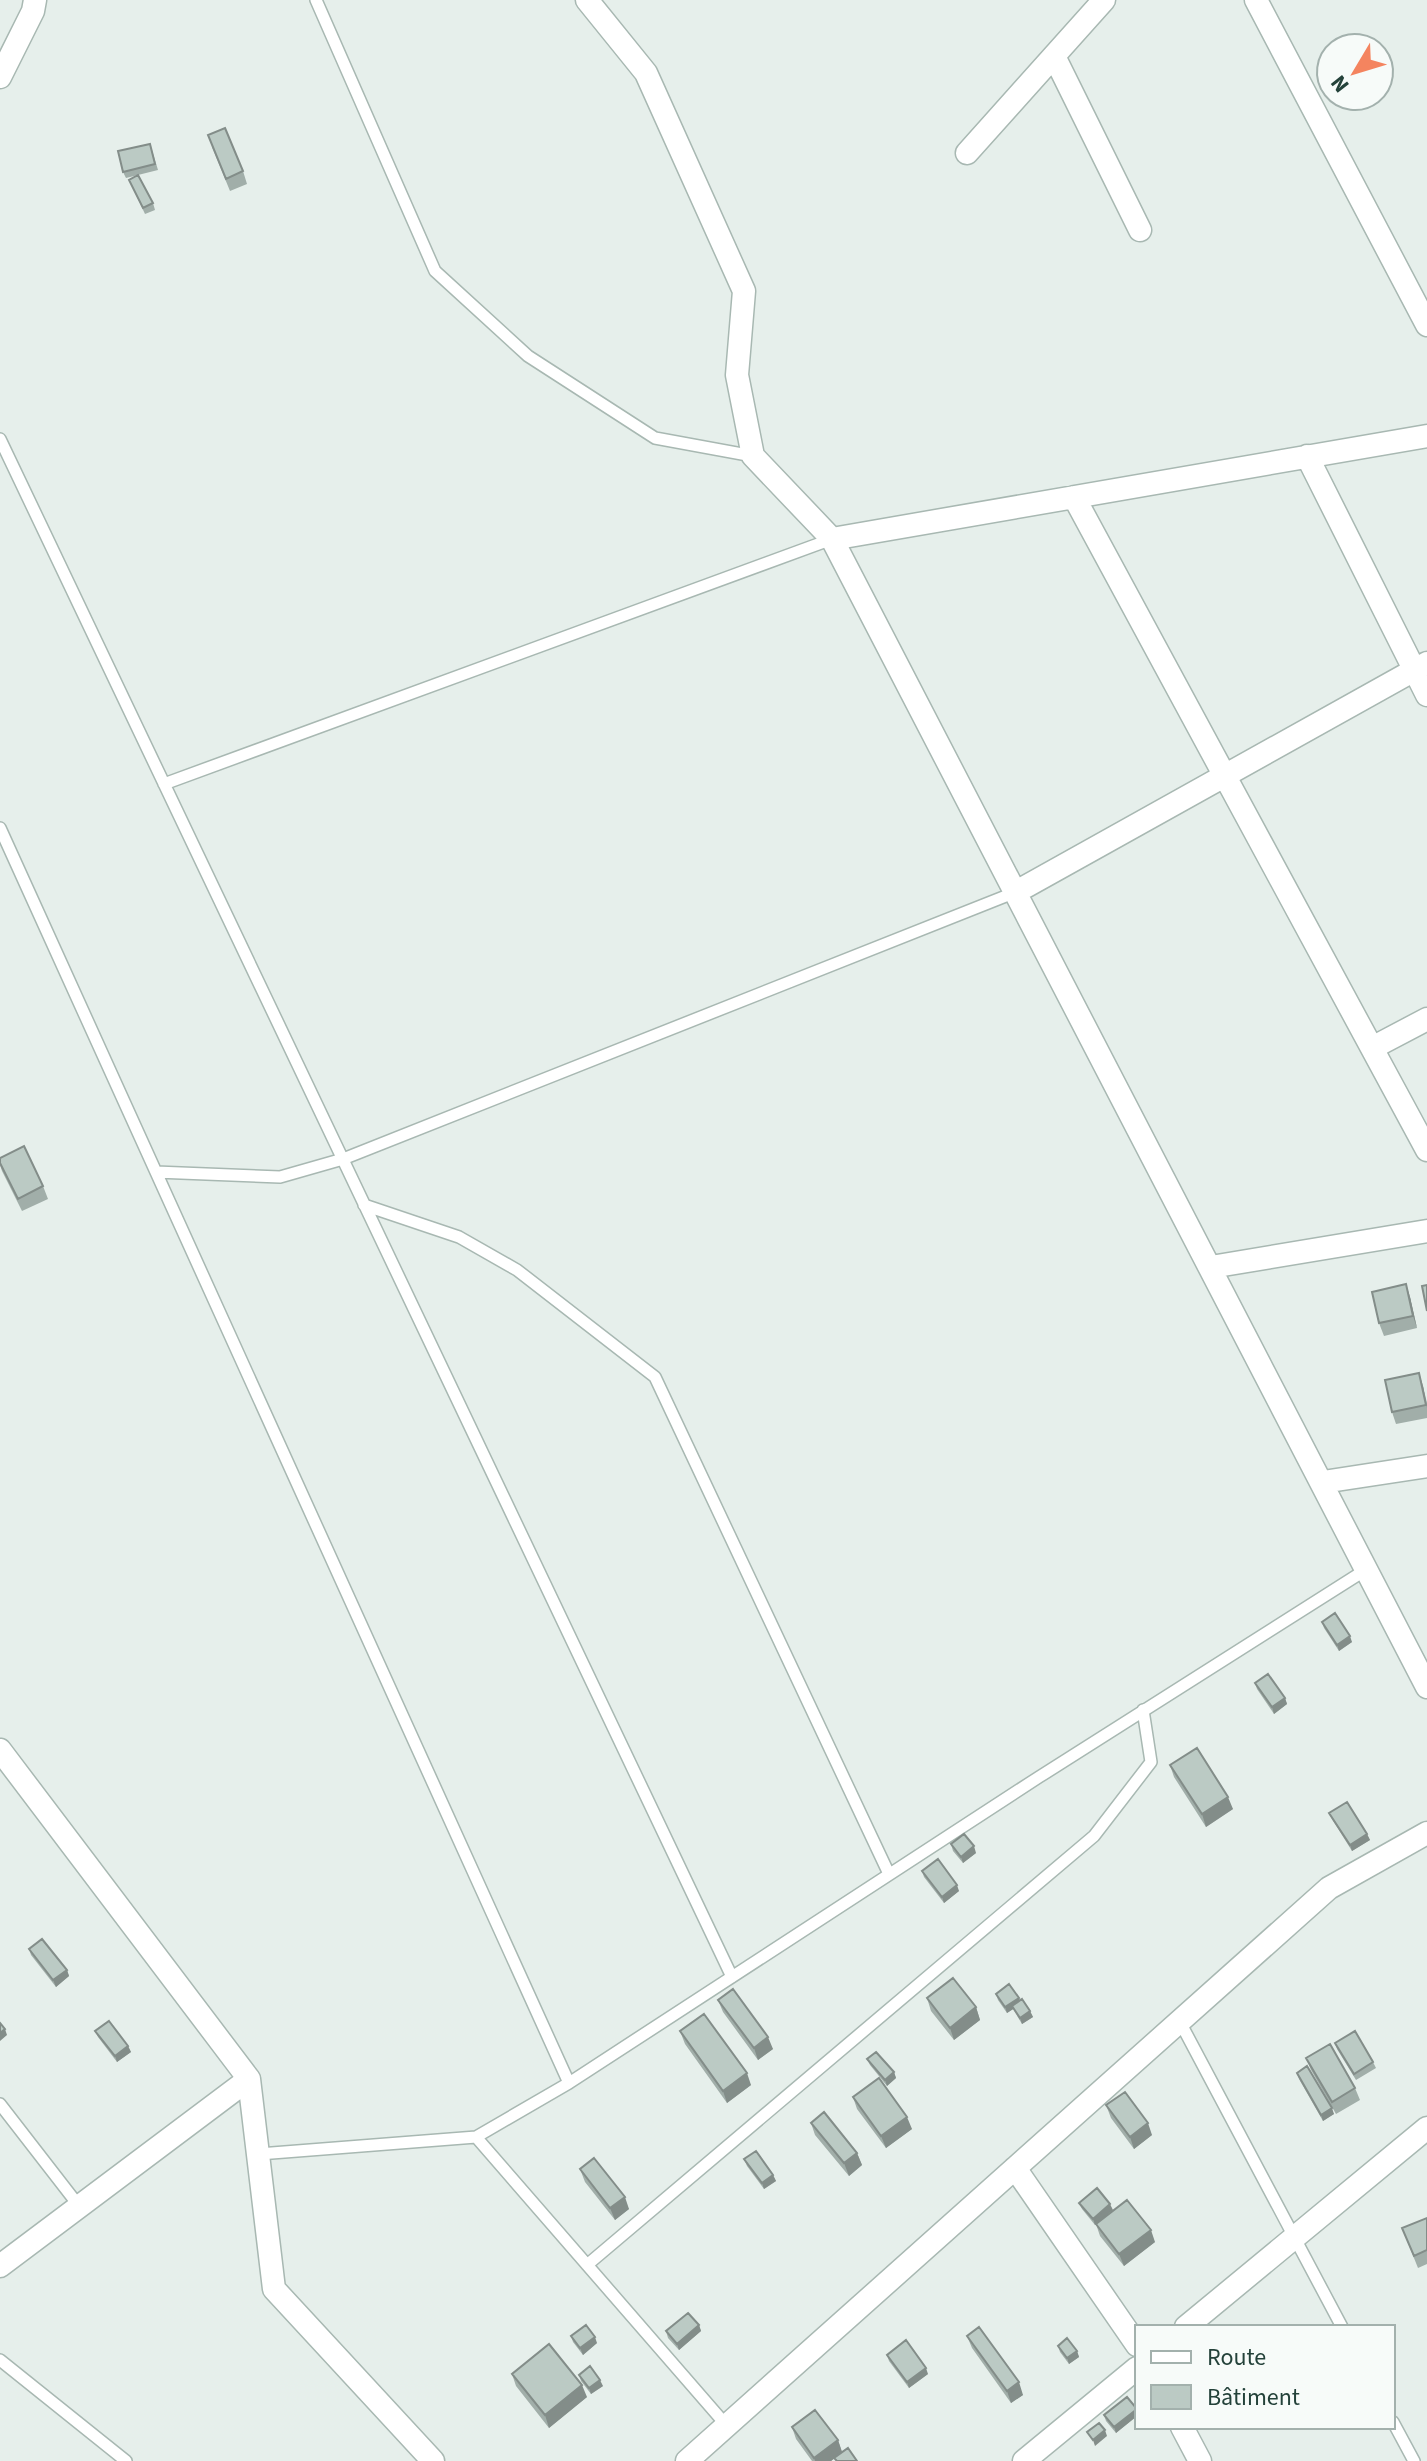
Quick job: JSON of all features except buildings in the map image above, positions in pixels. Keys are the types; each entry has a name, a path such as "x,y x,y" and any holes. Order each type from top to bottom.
{"street":[{"path":"0,77 33,11 35,0"},
{"path":"587,0 646,73 744,291 737,375 753,456 832,539 1427,1687"},
{"path":"967,153 1104,0"},
{"path":"1256,0 1427,325"},
{"path":"1054,56 1140,230"},
{"path":"832,539 1427,436"},
{"path":"1307,456 1421,666 1427,695"},
{"path":"1074,497 1427,1150"},
{"path":"1016,892 1421,666"},
{"path":"1372,1048 1427,1019"},
{"path":"1211,1267 1427,1231"},
{"path":"1323,1482 1427,1466"},
{"path":"0,1750 249,2079 274,2289 433,2461"},
{"path":"687,2461 1329,1888 1427,1833"},
{"path":"0,2266 249,2079"},
{"path":"1188,2325 1427,2128"},
{"path":"1015,2168 1135,2342"},
{"path":"1024,2461 1135,2370"},
{"path":"1183,2429 1200,2461"}],"lane":[{"path":"316,0 435,271 528,356 655,438 753,456"},
{"path":"0,439 732,1977"},
{"path":"164,784 832,539"},
{"path":"0,828 569,2083"},
{"path":"156,1172 280,1177 343,1159 1016,892"},
{"path":"364,1205 459,1237 517,1270 655,1377 889,1874"},
{"path":"259,2154 476,2137 569,2083 1143,1710 1367,1569"},
{"path":"587,2265 1094,1836 1151,1762 1143,1710"},
{"path":"1180,2022 1341,2325"},
{"path":"0,2104 79,2206"},
{"path":"476,2137 727,2426"},
{"path":"0,2360 126,2461"},
{"path":"1395,2426 1414,2461"}]}
